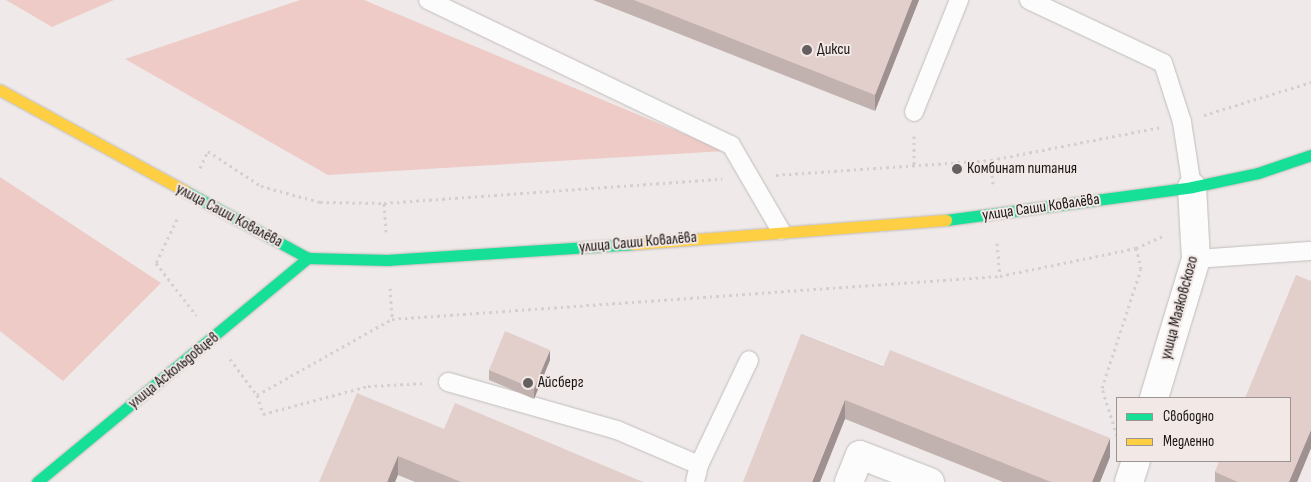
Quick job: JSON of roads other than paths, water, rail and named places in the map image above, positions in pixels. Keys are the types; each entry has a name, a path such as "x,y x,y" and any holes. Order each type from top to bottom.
{"street":[{"name":"улица Саши Ковалёва","path":"0,90 308,258 388,260 518,253 965,218 1192,187 1258,173 1311,155"},
{"name":"улица Маяковского","path":"1154,397 1196,259 1192,187"},
{"name":"улица Аскольдовцев","path":"37,482 308,258"},
{"path":"849,482 860,455 930,482"},
{"path":"1129,482 1136,462"}],"lane":[{"path":"428,0 731,145 782,231"},
{"path":"914,112 959,0"},
{"path":"1029,0 1163,63 1182,122 1192,187"},
{"path":"1196,259 1311,251"},
{"path":"695,482 699,465 749,360"},
{"path":"448,382 617,430 699,465"}],"place":[{"name":"Дикси","path":"807,50"},
{"name":"Комбинат питания","path":"957,169"},
{"name":"Айсберг","path":"528,383"}]}
